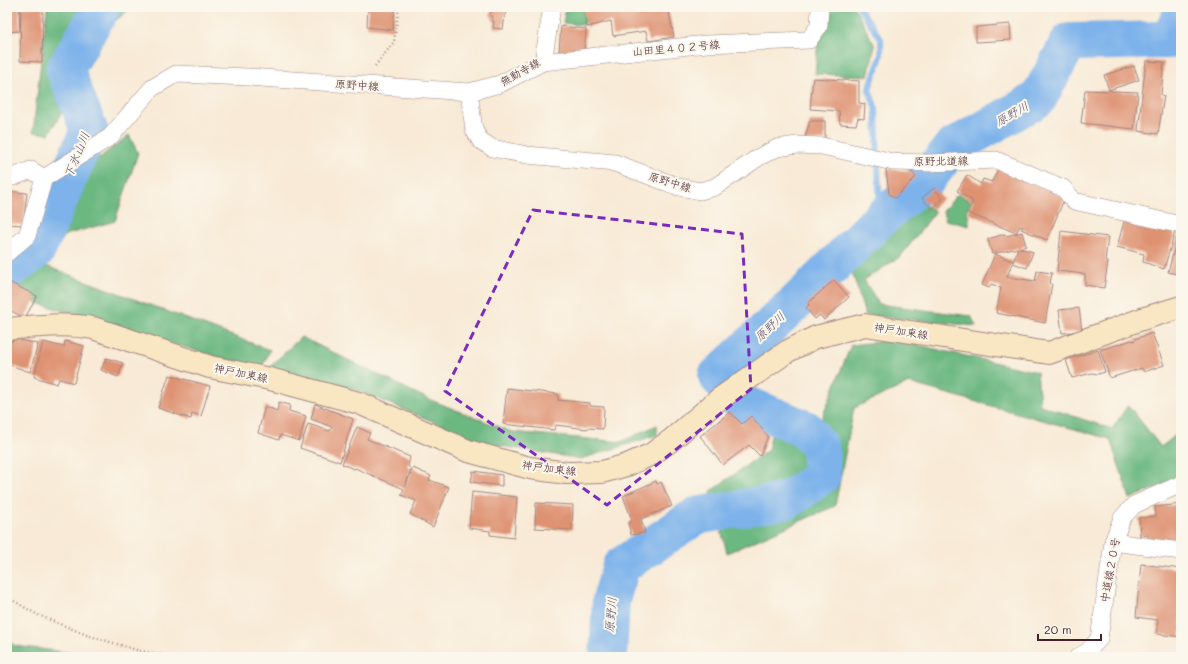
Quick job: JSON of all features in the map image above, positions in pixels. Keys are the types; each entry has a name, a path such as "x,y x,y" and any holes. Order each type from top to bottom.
{"street":[{"name":"無動寺線","path":"469,92 500,84 543,62 552,7"},
{"name":"山田里４０２号線","path":"543,62 707,44 809,40 819,26 820,7"},
{"name":"原野中線","path":"44,178 110,137 152,88 176,74 247,77 469,92 474,130 480,140 492,148 527,155 615,163 679,187 700,191"},
{"name":"原野北道線","path":"700,191 715,187 759,157 777,148 798,145 822,146 893,162 930,163 996,160 1063,188 1074,201 1181,225"},
{"path":"7,177 13,177 30,170 44,178 27,236 7,253"},
{"name":"神戸加東線","path":"7,328 50,324 76,325 93,328 210,367 270,380 359,403 468,451 530,468 567,473 602,472 627,465 652,454 670,441 718,400 788,351 816,337 865,325 1049,353 1142,319 1181,308"},
{"name":"中道線２０号","path":"1078,657 1087,652 1098,639 1113,542 1122,518 1134,505 1181,484"},
{"path":"1113,542 1181,551"}],"path":[{"path":"371,86 375,66 394,42 399,7"},
{"path":"7,598 38,615 87,635 140,651 178,657"}],"highlighted area":[{"path":"533,210 742,234 751,389 607,505 445,391"}],"green space":[{"path":"47,7 132,7 114,22 49,134 33,132"},
{"path":"566,7 590,7 584,25 563,23"},
{"path":"828,7 854,7 875,46 868,76 815,74 818,40"},
{"path":"129,135 138,153 115,221 65,235 46,266 270,350 261,370 7,294 7,276 43,219 78,174"},
{"path":"958,194 971,201 966,213 969,216 969,226 945,220 943,211"},
{"path":"919,200 935,212 901,256 864,280 879,304 971,316 976,326 865,315 851,268 882,232"},
{"path":"301,337 428,399 512,432 621,442 657,425 657,435 581,459 489,444 353,389 268,369"},
{"path":"895,340 1037,372 1040,405 1112,429 1128,405 1161,447 1181,431 1181,477 1130,499 1110,439 909,383 854,408 835,506 727,553 711,491 768,450 774,422 818,428 851,345"},
{"path":"7,638 15,646 106,657 7,657"}],"building":[{"path":"7,7 19,7 20,31 7,32"},
{"path":"21,7 43,7 42,62 20,61"},
{"path":"368,7 395,7 393,30 367,27"},
{"path":"492,7 506,9 503,29 493,28 494,21 492,21 492,17 490,16"},
{"path":"591,7 668,7 674,37 648,41 646,31 613,36 611,21 587,27 583,9"},
{"path":"1010,24 1011,40 976,42 976,27"},
{"path":"561,26 586,29 584,54 559,51"},
{"path":"1146,61 1164,62 1161,95 1164,96 1158,134 1138,131"},
{"path":"1134,66 1139,80 1109,90 1104,75"},
{"path":"813,78 859,81 859,103 865,104 864,119 858,118 856,125 840,124 839,111 810,109"},
{"path":"1085,90 1138,92 1134,129 1081,123"},
{"path":"810,121 825,121 825,140 804,141"},
{"path":"886,169 911,171 916,177 895,198 889,194"},
{"path":"998,169 1065,197 1047,240 1021,229 1023,227 1020,226 1016,233 968,213 973,201 957,191 967,175 981,184 983,179 992,182"},
{"path":"934,188 943,199 932,209 922,198"},
{"path":"7,191 27,193 23,225 7,224"},
{"path":"1125,218 1175,232 1164,269 1143,262 1144,254 1117,247"},
{"path":"1061,231 1108,237 1105,261 1108,262 1104,288 1085,285 1085,274 1057,271"},
{"path":"1022,232 1026,246 1020,248 1033,252 1027,268 1013,263 1018,248 992,254 988,239 1005,234 1006,236"},
{"path":"1179,232 1181,233 1181,275 1168,272"},
{"path":"995,254 1013,261 1007,277 1035,281 1037,271 1052,273 1050,283 1052,284 1045,323 996,313 1001,288 991,284 989,288 982,285"},
{"path":"834,280 849,297 824,320 820,315 815,319 806,308 809,305 808,303"},
{"path":"7,281 37,296 25,318 7,309"},
{"path":"1079,308 1082,331 1062,333 1059,310"},
{"path":"1152,333 1164,365 1144,372 1142,368 1110,378 1100,350 1132,340 1134,341 1135,339"},
{"path":"16,339 38,344 30,372 7,364 7,341"},
{"path":"65,341 84,346 74,383 59,379 57,384 34,377 43,342 64,347"},
{"path":"1098,350 1105,372 1098,374 1092,373 1072,378 1066,360"},
{"path":"106,358 123,363 118,377 101,370"},
{"path":"169,375 210,386 201,416 192,413 191,419 158,408"},
{"path":"507,388 558,394 558,400 590,403 590,406 604,407 603,429 587,429 556,425 554,430 503,424"},
{"path":"279,402 290,405 289,411 306,416 299,441 280,435 279,440 258,433 265,406 277,411"},
{"path":"315,404 353,419 340,462 300,448 308,424 330,431 332,427 311,419"},
{"path":"730,412 742,424 751,416 768,436 760,456 749,445 723,465 700,436"},
{"path":"357,427 370,433 367,439 410,457 408,466 411,469 405,486 413,468 431,476 429,480 449,487 433,527 410,514 416,501 401,495 404,489 342,464"},
{"path":"473,471 502,475 502,486 471,482"},
{"path":"656,481 657,484 661,482 672,506 641,519 645,533 631,535 628,523 632,520 623,496"},
{"path":"472,492 517,497 514,538 490,535 490,531 469,528"},
{"path":"536,503 573,505 572,530 535,528"},
{"path":"1181,504 1181,542 1171,544 1170,540 1150,543 1148,535 1140,536 1139,518 1156,516 1155,507"},
{"path":"1141,564 1181,569 1181,637 1157,634 1158,620 1136,617"}],"waterway":[{"name":"下氷山川","path":"7,272 37,250 89,130 65,69 102,7"},
{"path":"860,7 881,39 881,56 869,89 876,109 880,219"},
{"name":"原野川","path":"608,657 611,600 621,566 696,516 788,500 822,475 820,447 806,429 740,402 717,376 803,296 880,219 928,178 951,148 1038,99 1069,42 1169,40 1181,16"}]}
